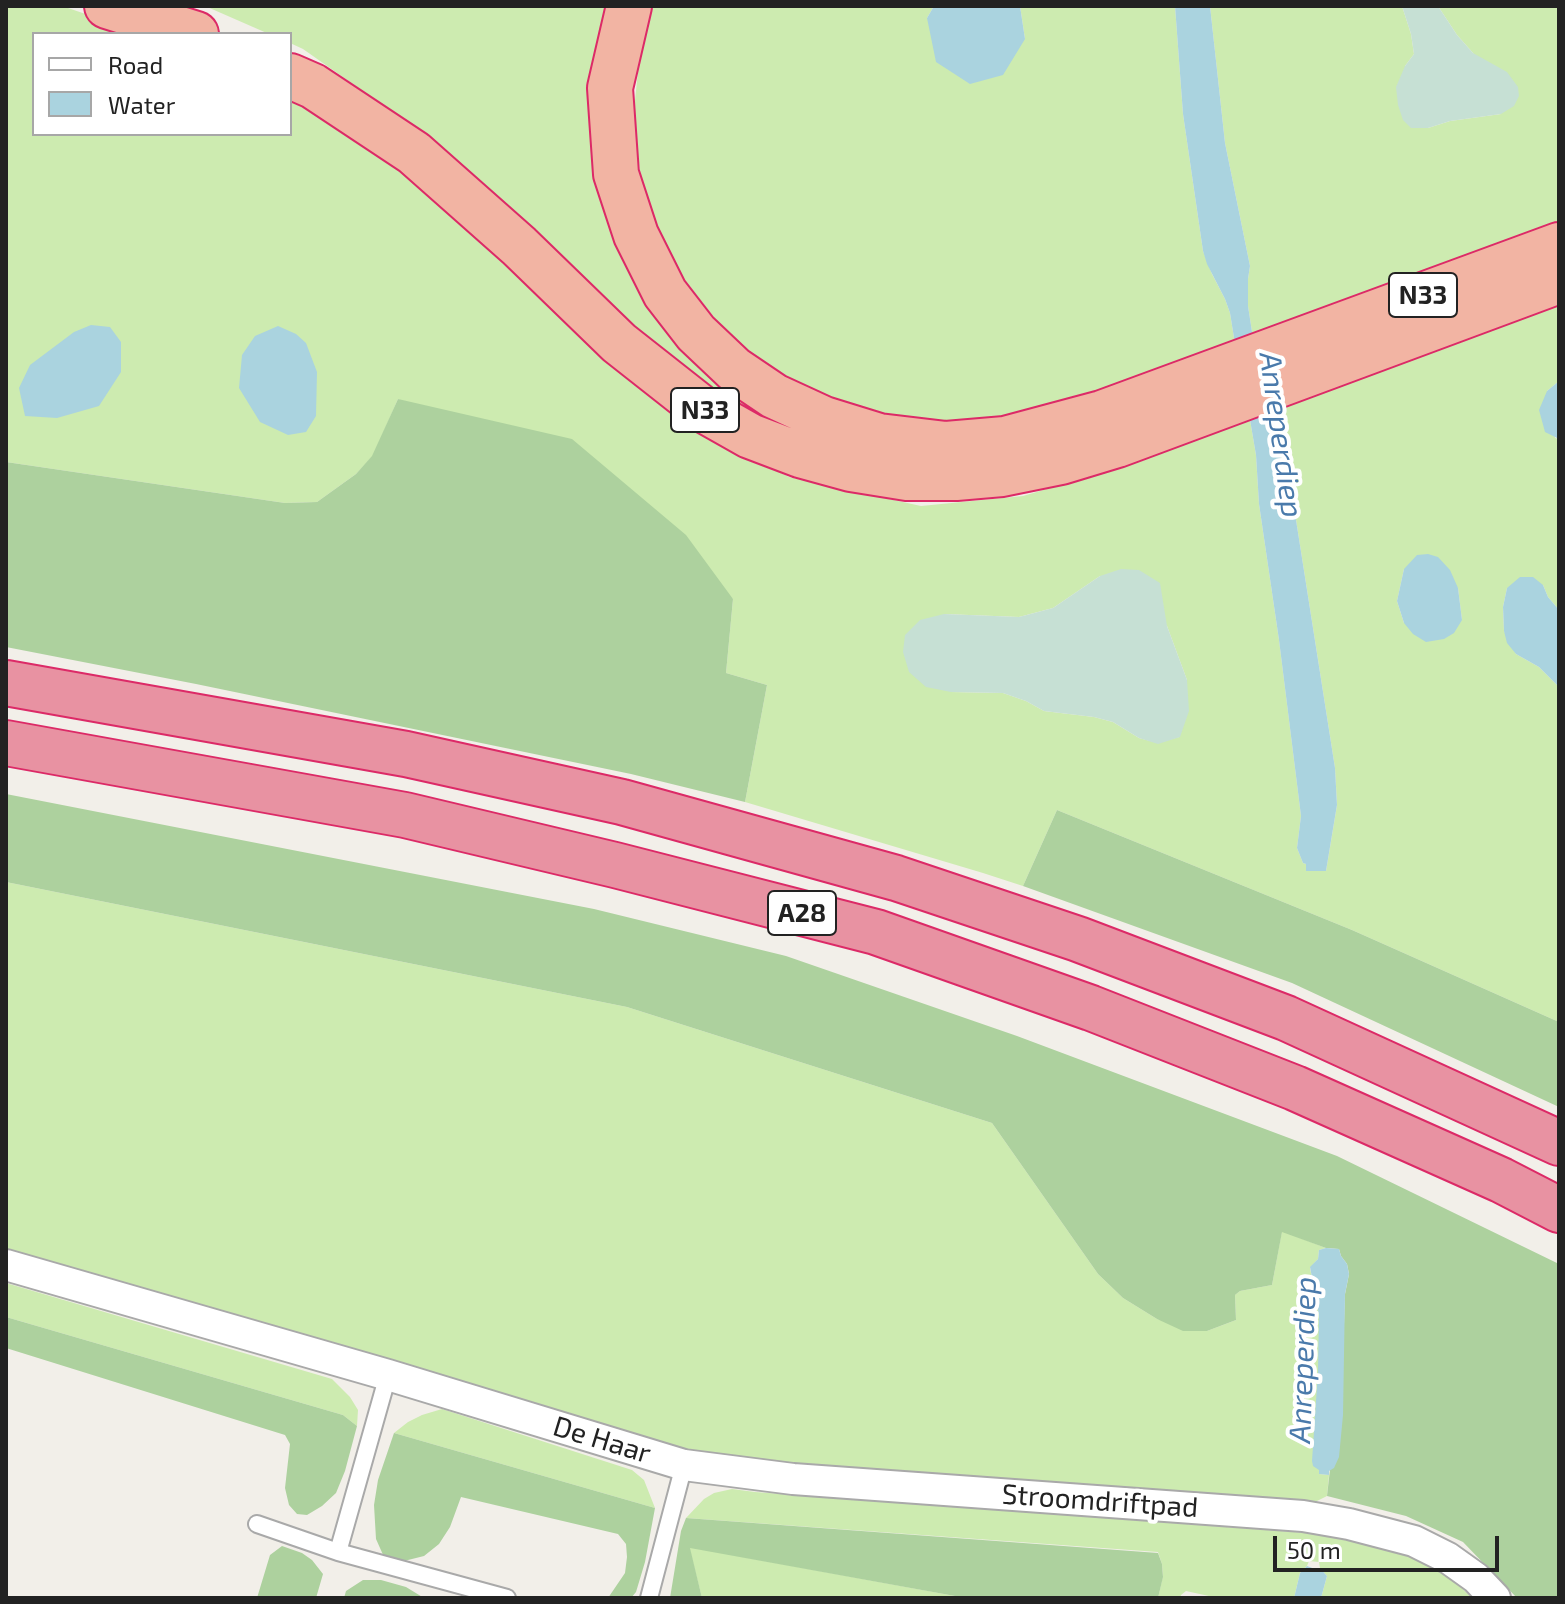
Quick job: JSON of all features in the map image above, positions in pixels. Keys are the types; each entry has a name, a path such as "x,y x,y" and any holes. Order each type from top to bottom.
{"highway":[{"path":"107,6 190,32"},
{"name":"N33","path":"629,6 610,88 616,174 636,235 665,293 696,333 734,369 774,396 824,419 879,436 946,444 1005,439 1102,413 1213,392"},
{"name":"N33","path":"292,77 313,86 414,153 519,246 619,343 704,410 750,436 800,455 851,469 907,478 1002,474 1061,462 1103,449 1213,392 1290,363 1559,245"},
{"name":"N33","path":"1290,363 1559,281"},
{"name":"A28","path":"6,683 406,754 622,802 896,878 1078,939 1286,1018 1559,1143"},
{"name":"A28","path":"6,743 405,815 876,932 1091,1008 1295,1088 1488,1174 1559,1210"}],"street":[{"name":"De Haar","path":"6,1265 388,1375 684,1465"},
{"name":"Stroomdriftpad","path":"684,1465 793,1479 1303,1516 1414,1541 1448,1558 1476,1578 1495,1598"}],"lane":[{"path":"338,1552 388,1375"},
{"name":"De Haar","path":"649,1598 684,1465"},
{"path":"257,1524 338,1552 507,1598"}],"green space":[{"path":"6,6 68,8 138,32 32,32 32,136 292,136 292,94 399,164 637,383 697,432 789,477 921,506 1023,496 1142,461 1219,423 1249,414 1301,816 1297,848 1306,864 1306,871 1326,871 1337,805 1335,768 1291,488 1266,407 1559,297 1559,381 1547,391 1555,438 1559,439 1559,610 1543,585 1507,588 1503,607 1504,631 1516,654 1539,667 1559,687 1559,1022 1352,930 1057,810 1023,886 745,802 767,685 726,673 733,599 398,399 373,456 356,474 317,502 285,503 6,462","holes":["1404,569 1458,588 1462,620 1404,623 1397,601","1100,576 1167,626 1187,680 1179,737 1158,743 1139,738 1113,722 1044,711 1003,693 951,692 944,614 1019,617 1053,608"]},
{"path":"205,6 611,6 618,244 830,443 755,419 694,380 621,319 397,115 292,44 292,32 264,32"},
{"path":"653,6 934,6 927,18 1025,39 1020,6 1175,6 1183,114 1203,251 1230,313 1235,344 1036,417 920,425 832,400 774,372 724,330 684,279 644,199 633,120 641,42"},
{"path":"1210,6 1402,6 1414,54 1405,66 1428,128 1450,121 1501,114 1473,53 1438,6 1559,6 1559,232 1253,338 1248,306 1250,266 1225,143"},
{"path":"1402,6 1438,6 1473,53 1507,72 1518,87 1519,96 1514,106 1501,114 1450,121 1428,128 1411,128 1403,120 1396,87 1414,54"},
{"path":"398,399 572,439 686,535 733,599 726,673 767,685 745,802 631,774 6,647 6,462 285,503 317,502 356,474 372,456"},
{"path":"1121,569 1139,570 1160,583 1167,626 1187,680 1189,711 1180,737 1158,744 1139,738 1113,722 1044,711 1003,693 951,692 926,687 909,672 903,652 905,635 920,620 944,614 1019,617 1053,608 1100,576"},
{"path":"6,794 594,909 786,956 1017,1036 1337,1156 1559,1264 1559,1598 1517,1598 1463,1542 1406,1516 1327,1496 1349,1274 1339,1249 1326,1248 1282,1232 1272,1285 1240,1291 1235,1295 1236,1320 1207,1331 1183,1331 1123,1298 1098,1274 992,1123 627,1007 6,882"},
{"path":"1057,810 1352,930 1559,1022 1559,1107 1292,983 1023,886"},
{"path":"6,882 627,1007 992,1123 1098,1274 1123,1298 1157,1319 1207,1331 1236,1320 1235,1295 1240,1291 1272,1285 1282,1231 1326,1248 1319,1250 1318,1259 1310,1268 1319,1315 1319,1474 1329,1475 1327,1496 1313,1503 814,1467 690,1450 650,1441 6,1251"},
{"path":"6,1283 332,1379 358,1410 357,1426 343,1415 6,1317"},
{"path":"6,1317 343,1415 357,1426 336,1493 307,1515 297,1514 289,1505 285,1488 290,1444 285,1435 6,1348"},
{"path":"442,1409 632,1470 644,1480 655,1508 394,1433 422,1415"},
{"path":"394,1433 655,1508 636,1592 631,1598 608,1598 625,1573 626,1544 618,1534 461,1497 450,1527 439,1544 424,1556 400,1562 384,1557 376,1539 374,1505 378,1480"},
{"path":"732,1489 1321,1534 1398,1550 1446,1573 1472,1598 1321,1598 1327,1576 1319,1562 1309,1561 1300,1573 1294,1598 1218,1598 1186,1591 1180,1598 1158,1598 1163,1576 1158,1552 686,1518 704,1499"},
{"path":"686,1518 1158,1553 1163,1577 1158,1598 966,1598 690,1548 702,1598 670,1598"},
{"path":"282,1546 302,1553 323,1574 316,1598 257,1598 270,1555"},
{"path":"689,1547 966,1598 702,1598"},
{"path":"363,1580 381,1580 406,1587 424,1598 344,1598 346,1591"}],"water":[{"path":"934,6 1020,6 1025,39 1003,75 970,84 936,62 927,18"},
{"path":"1175,6 1210,6 1225,143 1250,266 1248,306 1253,338 1235,344 1230,313 1203,251 1183,114"},
{"path":"91,325 110,327 121,342 121,372 99,406 57,418 25,416 19,388 30,365 74,332"},
{"path":"278,326 296,334 306,343 317,372 316,416 306,432 288,435 260,422 239,388 242,355 255,336"},
{"path":"1559,381 1559,439 1545,432 1539,410 1547,391"},
{"path":"1266,407 1291,488 1335,768 1337,805 1326,871 1306,871 1306,864 1297,848 1301,816 1249,414"},
{"path":"1417,555 1438,557 1450,570 1458,588 1462,620 1454,633 1444,639 1426,642 1413,634 1404,623 1397,601 1404,569"},
{"path":"1520,577 1533,577 1543,585 1559,610 1559,687 1539,667 1516,654 1507,643 1503,607 1507,588"},
{"path":"1339,1249 1349,1274 1345,1294 1343,1415 1339,1457 1329,1475 1319,1474 1312,1461 1319,1315 1310,1267 1318,1259 1319,1250"},
{"path":"1307,1566 1320,1568 1327,1576 1321,1598 1294,1598 1300,1573"}],"water label":[{"name":"Anreperdiep","path":"1281,435"},
{"name":"Anreperdiep","path":"1303,1360"}]}
